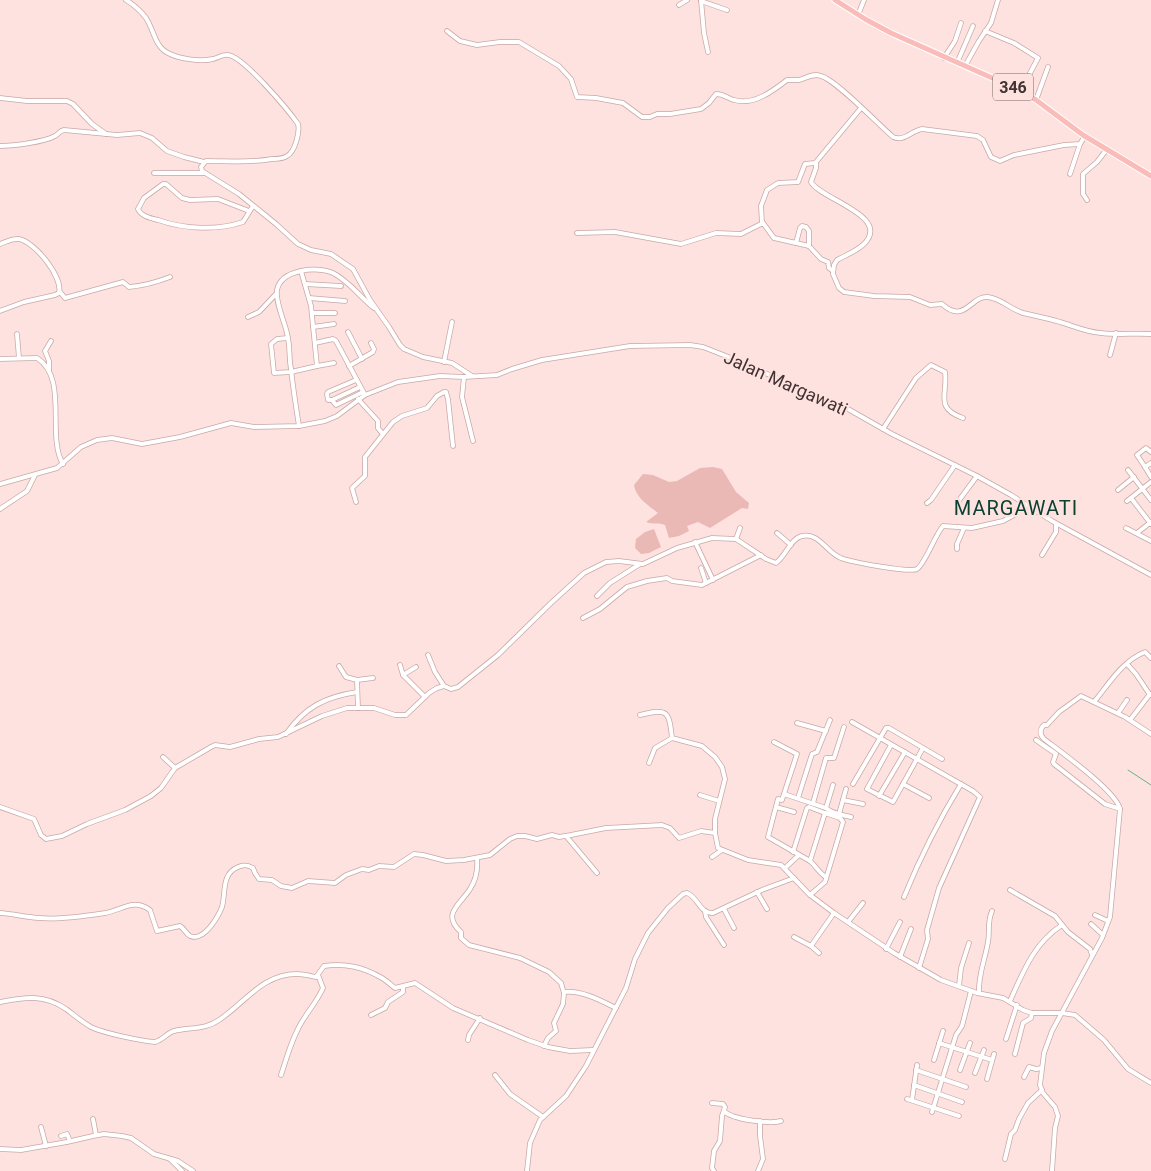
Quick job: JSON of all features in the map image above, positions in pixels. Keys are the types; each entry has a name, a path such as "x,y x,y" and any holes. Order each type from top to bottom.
{"main road":[{"name":"346","path":"835,0 885,30 1017,89 1036,100 1083,135 1151,176"}],"street":[{"path":"0,146 33,142 55,136 64,130 108,135 140,133 152,138 167,151 204,162 252,162 287,157 294,146 298,124 274,94 238,59 226,55 213,59 198,59 176,56 165,52 158,45 146,18 126,0"},
{"path":"679,5 687,0"},
{"path":"858,15 864,0"},
{"path":"965,66 991,23 998,0"},
{"path":"708,52 701,1 727,10"},
{"path":"944,58 955,40 961,23"},
{"path":"957,63 974,26"},
{"path":"447,31 460,41 476,45 519,42 560,66 571,79 577,97 623,103 642,117 701,109 716,94 723,94 733,100 746,102 775,90 787,80 799,80 809,76 820,75 831,80 893,138 902,139 913,132 922,130 976,136 983,140 989,155 998,161 1014,155 1064,145 1080,144"},
{"path":"985,31 1014,43 1038,58 1029,75 1017,89"},
{"path":"1036,100 1048,67"},
{"path":"0,98 27,101 69,101 92,124 108,135"},
{"path":"860,109 815,164 811,182 812,186 854,209 864,218 870,228 870,235 866,243 837,260 833,271 839,288 845,292 874,296 910,297 930,305 942,304 948,311 952,312 966,309 981,298 989,297 999,300 1016,311 1040,316 1091,332 1116,336 1151,334"},
{"path":"1070,174 1083,135"},
{"path":"1088,200 1084,194 1083,174 1097,162 1107,149"},
{"path":"204,162 201,168 204,174"},
{"path":"762,223 762,206 767,190 778,183 798,182 805,164 815,164"},
{"path":"154,173 204,174 239,194 298,244 311,250 331,254 353,269 404,349 423,357 455,365 473,376"},
{"path":"249,211 218,199 190,200 182,198 166,184 163,184 144,198 138,209 146,216 180,227 232,225 246,221 249,211 253,206"},
{"path":"577,233 613,232 680,244 716,233 741,234 762,223"},
{"path":"762,223 766,225 774,238 809,246 821,259 828,262 829,268 833,271"},
{"path":"796,242 800,227 805,226 809,231 809,246"},
{"path":"0,244 17,239 25,241 37,249 58,280 60,292 64,298 111,284 124,282 129,287 161,281 170,277"},
{"path":"299,426 288,338 276,294 281,281 301,271 322,270 332,273 346,282 378,311"},
{"path":"301,271 312,313 317,366"},
{"path":"305,284 341,286"},
{"path":"0,311 60,292"},
{"path":"248,317 258,312 276,294"},
{"path":"309,298 345,301"},
{"path":"312,313 335,313"},
{"path":"444,362 452,322"},
{"path":"313,327 334,324"},
{"path":"348,332 362,358"},
{"path":"17,334 20,358"},
{"path":"1110,355 1116,336"},
{"path":"288,338 277,340 271,344 272,369 276,373 291,372 334,363"},
{"path":"315,343 334,340 364,394"},
{"path":"49,373 49,360 46,351 51,341"},
{"path":"349,366 374,351 371,343"},
{"name":"Jalan Margawati","path":"364,394 398,382 419,378 497,375 512,368 542,360 630,346 701,347 765,372 810,394 833,402 977,476 1056,524 1151,575"},
{"path":"0,359 37,358 42,361 53,382 56,401 55,433 57,454 62,464"},
{"path":"883,429 916,378 930,365 945,372 944,395 946,407 955,415 963,418"},
{"path":"464,377 462,397 473,441"},
{"path":"356,380 328,392 328,400 332,400 336,405 364,394"},
{"path":"332,400 360,387"},
{"path":"356,502 352,488 365,476 364,457 370,452 382,433 398,418 426,408 437,396 445,392 448,399 453,446"},
{"path":"0,484 62,464 81,447 98,440 112,438 142,444 180,437 232,423 254,427 299,426 331,418 364,394"},
{"path":"358,399 377,419 378,428 382,433"},
{"path":"1151,452 1146,448 1137,455 1151,477"},
{"path":"1145,467 1151,463"},
{"path":"927,503 955,465"},
{"path":"1128,470 1151,500"},
{"path":"0,509 27,491 35,474"},
{"path":"956,503 977,476"},
{"path":"1118,490 1134,477"},
{"path":"1137,533 1151,523 1129,500 1151,482"},
{"path":"597,596 610,583 640,564 677,548 712,538 736,539 772,562 778,562 799,537 813,537 842,558 881,567 915,570 920,566 943,526 972,528 1009,519 1023,503"},
{"path":"1042,555 1056,532 1056,524"},
{"path":"736,539 740,528"},
{"path":"956,549 964,528"},
{"path":"1126,528 1151,541"},
{"path":"777,533 791,545"},
{"path":"695,542 713,580"},
{"path":"583,618 602,607 623,589 642,582 668,578 672,581 698,585 713,580 761,555"},
{"path":"428,655 435,672 444,686 449,689 458,687 498,655 551,603 591,569 610,561 640,564"},
{"path":"700,568 706,583"},
{"path":"1095,701 1113,676 1127,664 1144,652 1151,658"},
{"path":"1127,664 1150,694 1131,719"},
{"path":"339,666 346,677 357,680 373,678"},
{"path":"400,666 403,675 425,697"},
{"path":"403,675 416,667"},
{"path":"357,680 358,708"},
{"path":"0,807 34,819 42,837 46,839 62,836 87,824 125,810 151,796 166,782 175,768 211,747 230,747 285,734 322,716 347,708 374,708 401,716 408,713 437,688 444,686"},
{"path":"285,734 295,722 318,704 334,696 357,692"},
{"path":"1052,1171 1058,1116 1055,1107 1042,1090 1040,1068 1046,1046 1059,1013 1092,954 1106,921 1114,878 1119,804 1108,790 1044,739 1040,732 1044,724 1046,725 1080,696 1119,712 1151,734"},
{"path":"1119,712 1128,700"},
{"path":"640,715 658,712 666,714 669,719 672,738"},
{"path":"798,798 812,754 817,752 830,720"},
{"path":"852,722 973,791 980,798 939,888 927,930 928,939 919,968"},
{"path":"797,723 826,731"},
{"path":"813,803 826,758 834,758 844,727"},
{"path":"853,784 885,729 889,728 942,759"},
{"path":"649,763 655,748 672,738 699,744 719,762 725,775 715,819 717,847 748,860 776,863 785,868 810,895 834,913 886,949 919,968 971,991 1010,1001 1032,1012 1075,1015 1104,1040 1128,1068 1151,1083"},
{"path":"1036,740 1056,754 1054,763 1105,804 1118,809"},
{"path":"774,742 797,754 782,800 778,799 768,837 810,861 826,877"},
{"path":"891,745 867,789 893,802 923,748"},
{"path":"879,796 904,752"},
{"path":"163,757 175,768"},
{"path":"903,784 929,798"},
{"path":"904,897 927,846 961,784"},
{"path":"826,808 833,785"},
{"path":"839,814 846,789"},
{"path":"784,794 851,817"},
{"path":"700,795 719,801"},
{"path":"843,800 863,804"},
{"path":"776,807 794,812"},
{"path":"793,852 807,808 840,818 843,821 824,884 810,895"},
{"path":"810,861 824,813"},
{"path":"0,914 53,918 110,912 130,904 136,904 150,910 157,931 180,926 189,936 195,937 203,934 214,922 222,906 226,877 234,868 242,865 253,868 259,878 272,880 281,886 292,888 308,881 337,882 346,875 362,869 370,870 379,866 394,866 414,854 446,861 477,858 490,855 515,837 525,836 534,839 552,835 566,836 606,828 662,825 670,828 678,838 700,831 715,833"},
{"path":"566,836 597,873"},
{"path":"712,857 722,850"},
{"path":"785,868 798,855"},
{"path":"477,858 475,880 471,889 455,908 452,915 454,924 461,932 461,939 472,946 520,958 549,972 561,983 564,992 563,1004 554,1023 556,1031 548,1038 544,1046"},
{"path":"705,911 713,913 724,909 757,892 794,878"},
{"path":"1010,890 1055,916 1068,932 1090,949 1092,954"},
{"path":"757,892 767,909"},
{"path":"527,1171 530,1143 542,1117 566,1096 586,1066 626,988 640,947 668,908 682,894 687,893 694,897 705,911 708,921 724,945"},
{"path":"848,922 863,903"},
{"path":"724,909 734,928"},
{"path":"979,994 980,972 990,934 988,922 992,911"},
{"path":"811,946 834,913"},
{"path":"1095,915 1106,921"},
{"path":"886,949 900,922"},
{"path":"1091,924 1101,934"},
{"path":"1010,1001 1034,952 1051,933 1062,925"},
{"path":"900,957 911,929"},
{"path":"794,937 811,946 819,953"},
{"path":"959,986 961,968 969,942"},
{"path":"0,1002 29,996 52,1001 93,1028 154,1042 162,1040 173,1031 202,1028 216,1022 259,986 280,976 294,974 316,976 324,966 352,965 382,978 395,988 415,983 453,1008 480,1018 494,1027 544,1046 576,1052 593,1050"},
{"path":"281,1075 297,1029 318,1000 323,988 318,975"},
{"path":"371,1015 385,1008 388,1002 404,992 403,987"},
{"path":"564,992 572,991 593,997 616,1008"},
{"path":"933,1110 956,1035 962,1026 971,991"},
{"path":"1006,1039 1017,1005"},
{"path":"1015,1054 1023,1023 1030,1019 1032,1012"},
{"path":"468,1040 469,1035 480,1018"},
{"path":"934,1060 943,1031"},
{"path":"939,1043 992,1060"},
{"path":"960,1070 970,1043"},
{"path":"975,1073 984,1050"},
{"path":"987,1079 994,1054"},
{"path":"917,1065 914,1085 909,1099 933,1110 959,1116"},
{"path":"1024,1077 1028,1067 1040,1068"},
{"path":"916,1070 966,1087"},
{"path":"495,1074 510,1094 542,1117"},
{"path":"914,1085 962,1102"},
{"path":"1005,1159 1012,1134 1019,1119 1028,1104 1042,1090"},
{"path":"712,1103 724,1104 720,1139 714,1151 712,1164 714,1171"},
{"path":"724,1111 730,1115 760,1121 773,1123 781,1120"},
{"path":"93,1119 96,1135"},
{"path":"758,1171 763,1159 759,1135 760,1121"},
{"path":"41,1128 46,1146"},
{"path":"61,1136 66,1134 70,1141"},
{"path":"0,1148 21,1150 104,1134 127,1137 154,1154 178,1161 193,1171"},
{"path":"170,1159 182,1171"}],"shaded area":[{"path":"713,467 722,469 736,492 749,503 748,509 742,508 710,528 698,522 687,526 689,531 669,538 665,525 646,522 658,513 643,501 635,490 634,485 643,474 653,475 669,482 677,481 700,468"},
{"path":"654,529 661,547 649,553 641,554 635,548 636,539 645,532"}],"waterway":[{"path":"1128,770 1151,785"}],"district":[{"name":"MARGAWATI","path":"1016,508"}]}
